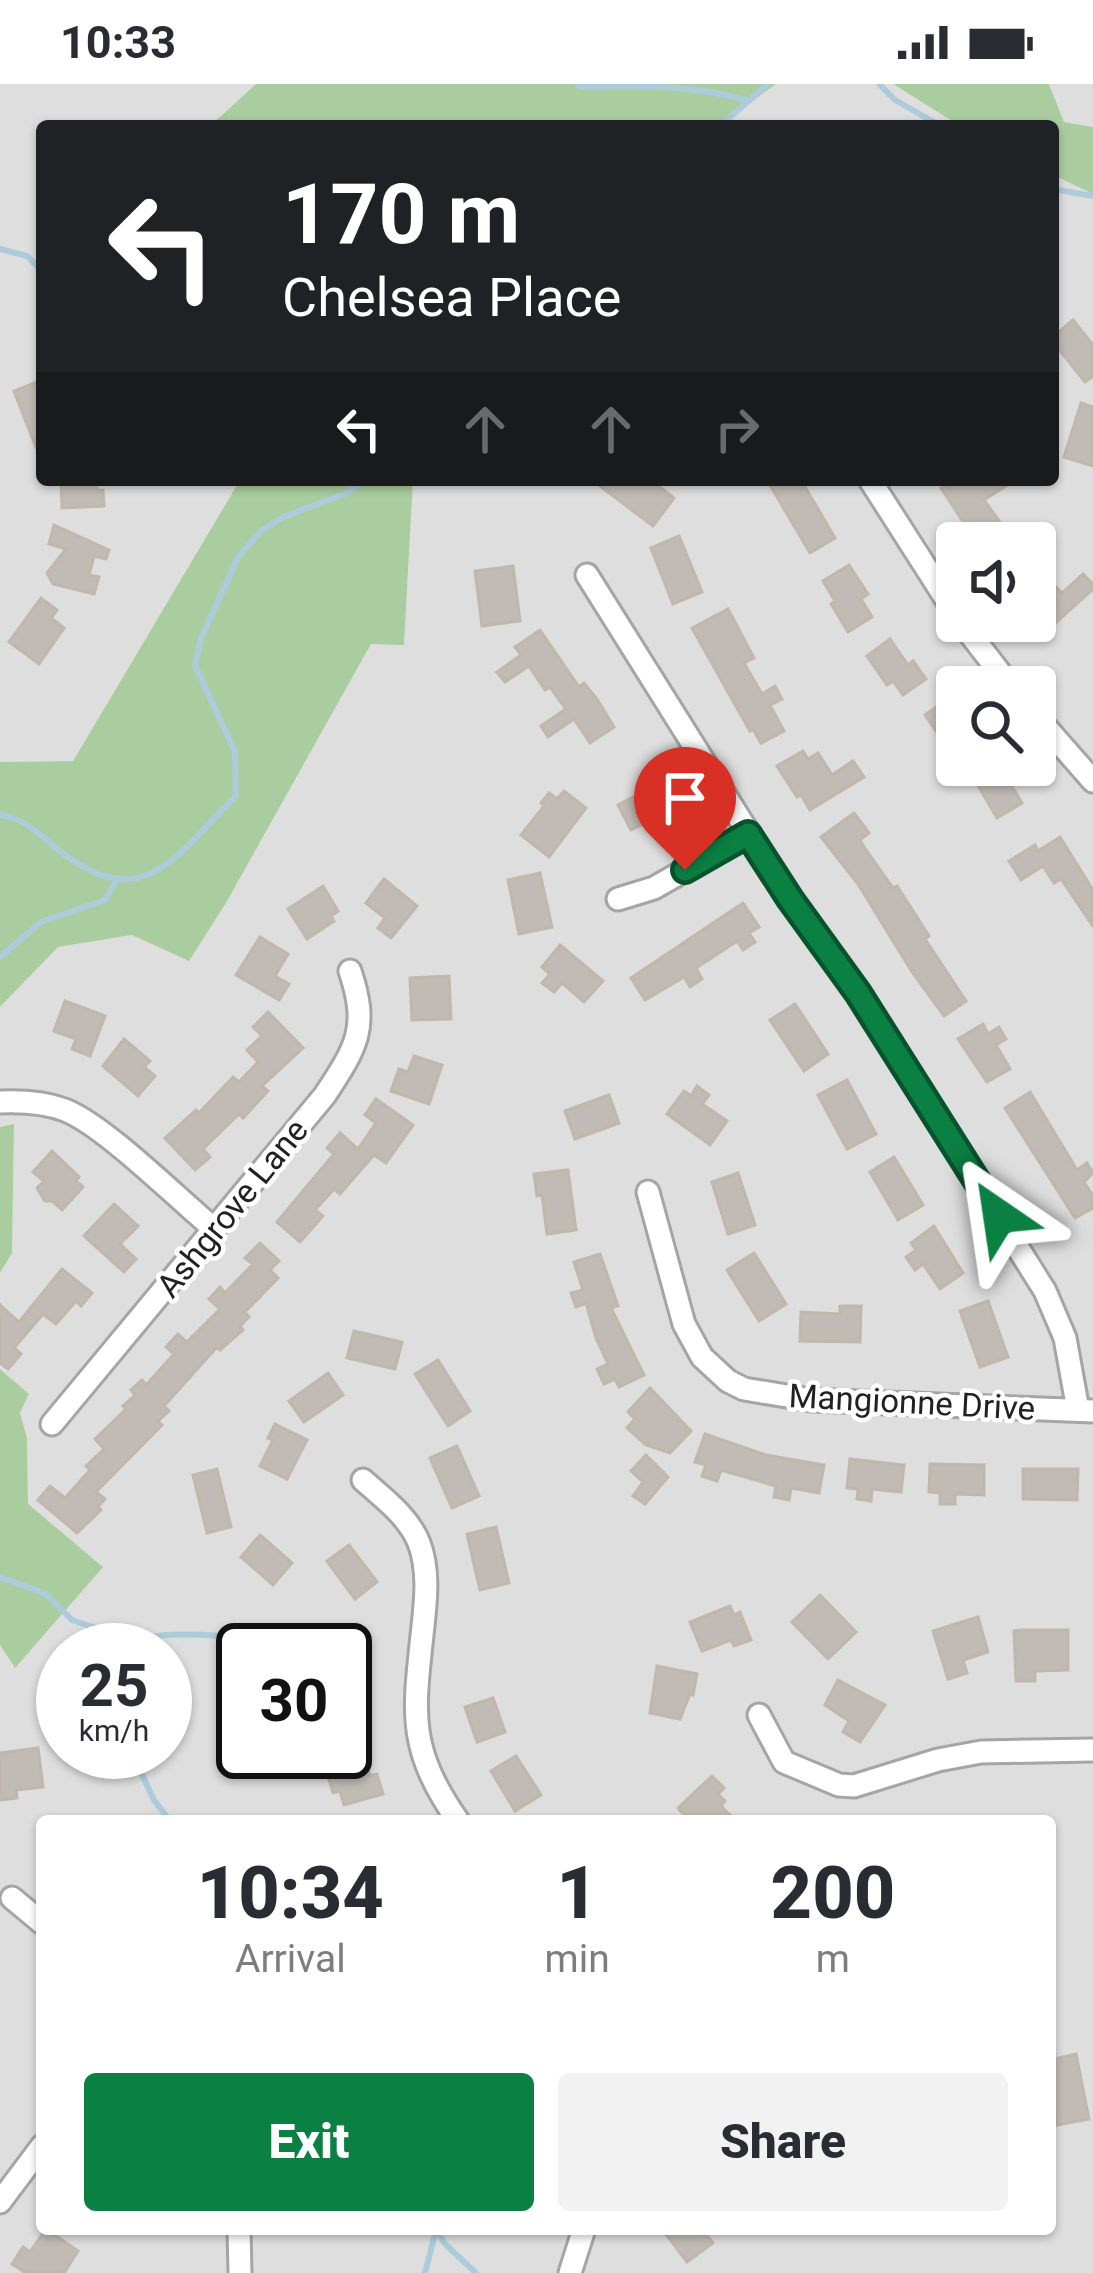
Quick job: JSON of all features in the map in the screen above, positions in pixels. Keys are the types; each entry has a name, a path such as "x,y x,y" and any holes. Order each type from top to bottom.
{"street":[{"path":"879,486 936,581"},
{"path":"587,575 748,834 858,993 1046,1291 1085,1411"},
{"path":"977,642 995,666"},
{"path":"1056,739 1093,781"},
{"path":"618,899 654,888 748,834"},
{"name":"Ashgrove Lane","path":"52,1424 325,1095 357,1042 362,1020 350,970"},
{"path":"0,1102 30,1101 67,1111 92,1126 213,1228"},
{"name":"Mangionne Drive","path":"648,1192 684,1324 703,1357 728,1381 760,1394 811,1400 1085,1411"},
{"path":"363,1480 398,1512 419,1544 426,1596 415,1724 430,1777 454,1815"},
{"path":"759,1715 784,1762 839,1785 854,1786 981,1752 1093,1750"},
{"path":"12,1898 36,1918"},
{"path":"0,2202 36,2154"},
{"path":"239,2235 240,2273"},
{"path":"572,2272 582,2235"}],"shaded area":[{"path":"0,84 256,84 217,120 36,120 36,486 236,486 73,761 0,762"},
{"path":"776,84 893,84 950,120 727,120"},
{"path":"1049,84 1093,84 1093,127 1064,122"},
{"path":"1059,178 1093,194 1093,2273 0,2273 0,1645 14,1667 28,1504 27,1438 20,1413 29,1394 0,1369 0,1273 12,1253 14,1125 0,1127 0,1007 57,947 132,935 189,960 226,903 371,644 404,644 413,486 1059,486"}],"green space":[{"path":"256,84 776,84 727,120 217,120"},
{"path":"893,84 1049,84 1064,122 1093,127 1093,194 1059,178 1059,120 950,120"},
{"path":"236,486 413,486 404,645 371,644 189,961 132,935 58,947 0,1007 0,762 73,761"},
{"path":"14,1124 12,1253 0,1273 0,1127"},
{"path":"0,1369 29,1394 20,1413 27,1438 28,1504 103,1567 54,1623 36,1623 36,1644 15,1668 0,1645"}],"building":[{"path":"1073,320 1093,345 1093,376 1085,382 1059,350 1059,332"},
{"path":"36,382 36,447 14,391"},
{"path":"1081,403 1093,407 1093,466 1064,457"},
{"path":"61,486 103,490 104,506 62,508"},
{"path":"600,486 659,486 674,498 653,526"},
{"path":"771,486 805,486 835,538 810,553"},
{"path":"1006,486 984,500 1000,522 963,522 941,488"},
{"path":"54,525 109,550 106,559 94,556 89,575 99,577 94,594 53,584 47,573 66,549 49,544"},
{"path":"679,536 702,592 673,604 651,548"},
{"path":"849,565 868,594 861,599 872,617 848,632 823,581"},
{"path":"513,566 520,621 482,626 475,571"},
{"path":"1083,574 1093,589 1056,622 1056,587 1062,593"},
{"path":"41,598 57,610 51,618 64,628 39,664 9,642"},
{"path":"728,609 754,658 744,663 762,694 775,686 782,699 770,705 784,731 761,743 692,628"},
{"path":"540,630 614,727 590,743 574,719 548,737 541,726 566,709 529,666 505,682 497,672 521,655 515,647"},
{"path":"890,639 908,665 913,661 926,679 903,695 893,681 887,685 867,656"},
{"path":"936,707 936,731 925,715"},
{"path":"803,751 808,759 818,753 832,775 853,761 864,777 810,810 777,766"},
{"path":"651,775 656,784 666,779 680,805 631,830 618,805 644,791 639,781"},
{"path":"978,786 1012,786 1022,803 997,818"},
{"path":"564,791 586,808 549,857 521,835 549,793 557,799"},
{"path":"854,813 869,833 860,840 864,847 893,888 897,886 966,1001 944,1016 858,884 821,837"},
{"path":"1060,837 1093,890 1093,926 1061,879 1054,883 1043,866 1021,880 1009,861"},
{"path":"540,873 552,927 519,934 508,880"},
{"path":"384,879 417,906 391,938 378,928 385,918 366,903"},
{"path":"323,886 338,911 331,916 334,921 307,939 288,909"},
{"path":"743,903 759,927 749,933 755,942 743,950 737,941 696,968 702,979 690,987 684,977 645,1000 631,978"},
{"path":"260,937 288,954 275,976 289,984 279,1000 236,975"},
{"path":"560,945 603,981 584,1002 562,983 554,992 542,983 550,974 542,967"},
{"path":"449,976 451,1019 412,1020 410,978"},
{"path":"65,1001 105,1016 90,1056 72,1049 76,1039 54,1031"},
{"path":"795,1004 828,1054 804,1071 770,1020"},
{"path":"268,1012 303,1048 262,1086 268,1091 243,1118 239,1114 203,1149 210,1157 195,1170 165,1138 196,1110 199,1113 233,1077 239,1082 258,1062 247,1050 262,1036 253,1027"},
{"path":"983,1024 988,1034 999,1027 1006,1039 996,1045 1010,1069 987,1082 958,1039"},
{"path":"124,1039 150,1061 144,1067 155,1076 138,1096 103,1066"},
{"path":"414,1056 442,1065 429,1104 391,1091 399,1069 408,1072"},
{"path":"847,1080 876,1134 847,1149 818,1095"},
{"path":"697,1086 709,1095 702,1104 727,1121 710,1145 667,1114 684,1091 691,1096"},
{"path":"1030,1092 1077,1170 1087,1163 1093,1173 1084,1182 1093,1196 1093,1208 1075,1218 1005,1108"},
{"path":"609,1095 619,1123 575,1139 565,1111"},
{"path":"376,1099 413,1125 386,1163 374,1155 340,1194 334,1189 315,1210 323,1216 300,1242 277,1222 334,1154 327,1148 340,1133 358,1149 376,1123 365,1115"},
{"path":"52,1151 83,1187 62,1210 45,1201 37,1188 44,1181 33,1172"},
{"path":"894,1157 923,1205 898,1220 870,1172"},
{"path":"568,1170 576,1230 547,1234 534,1174"},
{"path":"738,1173 755,1225 728,1234 712,1182"},
{"path":"114,1204 138,1226 120,1244 136,1259 124,1272 84,1236"},
{"path":"934,1226 963,1273 940,1289 923,1264 915,1270 906,1257 916,1250 911,1243"},
{"path":"260,1243 279,1261 270,1270 278,1278 245,1312 249,1317 240,1326 243,1330 220,1350 217,1347 164,1406 169,1411 158,1421 162,1425 96,1492 105,1499 98,1507 101,1510 77,1533 38,1500 50,1486 65,1498 90,1470 86,1466 104,1449 95,1439 126,1409 123,1406 135,1395 131,1390 142,1380 146,1385 174,1354 166,1347 178,1334 187,1342 220,1309 209,1299 220,1287 225,1293 253,1264 245,1258"},
{"path":"754,1253 786,1304 759,1321 727,1270"},
{"path":"600,1254 618,1306 611,1308 644,1375 619,1387 615,1379 604,1384 597,1369 608,1364 586,1303 576,1307 571,1293 583,1290 574,1262"},
{"path":"62,1269 92,1293 81,1306 76,1301 56,1324 43,1314 14,1348 21,1354 8,1369 0,1363 0,1305 19,1322"},
{"path":"988,1301 1008,1357 980,1367 960,1311"},
{"path":"840,1306 861,1306 860,1342 800,1341 801,1312 840,1314"},
{"path":"354,1331 402,1342 395,1369 347,1358"},
{"path":"438,1360 470,1411 448,1426 415,1374"},
{"path":"328,1373 343,1395 304,1422 289,1401"},
{"path":"650,1388 691,1431 670,1453 646,1445 627,1428 635,1419 628,1412"},
{"path":"275,1424 307,1440 287,1479 260,1466"},
{"path":"705,1434 766,1455 824,1465 819,1493 791,1488 789,1500 774,1497 776,1486 721,1470 717,1481 702,1476 706,1465 695,1462"},
{"path":"457,1446 479,1496 452,1508 430,1458"},
{"path":"646,1455 668,1477 645,1504 633,1496 643,1482 631,1471"},
{"path":"850,1459 904,1465 901,1492 872,1489 871,1501 857,1499 858,1489 847,1488"},
{"path":"930,1464 984,1465 984,1495 955,1494 955,1504 940,1504 940,1493 929,1492"},
{"path":"217,1469 231,1527 207,1533 193,1475"},
{"path":"1023,1469 1078,1469 1077,1500 1023,1499"},
{"path":"496,1527 509,1583 480,1590 467,1534"},
{"path":"260,1535 292,1563 273,1585 241,1557"},
{"path":"349,1545 377,1582 355,1599 327,1561"},
{"path":"820,1595 856,1632 828,1659 792,1622"},
{"path":"730,1606 734,1615 740,1612 751,1640 734,1646 731,1640 702,1651 690,1622"},
{"path":"978,1617 988,1652 963,1660 967,1673 948,1679 933,1631"},
{"path":"1068,1630 1068,1670 1035,1671 1035,1681 1016,1681 1014,1631"},
{"path":"657,1666 697,1674 693,1695 680,1719 650,1713"},
{"path":"838,1680 885,1705 860,1742 843,1732 849,1721 825,1705"},
{"path":"493,1698 505,1732 477,1742 465,1707"},
{"path":"36,1748 36,1779 42,1779 43,1787 16,1790 17,1798 0,1800 0,1753"},
{"path":"516,1756 541,1795 515,1811 491,1771"},
{"path":"377,1774 383,1794 344,1805 340,1791 333,1793 329,1779 372,1779"},
{"path":"712,1776 724,1788 718,1794 730,1815 684,1815 678,1808"},
{"path":"1076,2054 1089,2119 1057,2125 1056,2059"},
{"path":"42,2235 55,2235 78,2251 64,2273 26,2273 12,2264 23,2247 30,2252"},
{"path":"667,2235 707,2235 713,2243 687,2262"}],"waterway":[{"path":"577,84 687,89 749,101"},
{"path":"727,120 768,84"},
{"path":"879,84 895,100 930,120"},
{"path":"1059,190 1093,196"},
{"path":"0,249 27,256 36,265"},
{"path":"0,815 24,823 86,868 112,878 135,878 175,858 236,796 235,752 195,665 201,639 238,557 261,531 283,517 357,486"},
{"path":"0,957 41,922 105,900 116,881"},
{"path":"0,1577 46,1594 81,1623"},
{"path":"192,1635 216,1636"},
{"path":"144,1779 165,1815"},
{"path":"425,2273 435,2235"},
{"path":"440,2235 476,2273"}],"route":[{"path":"685,870 748,834 858,993 999,1216"}]}
